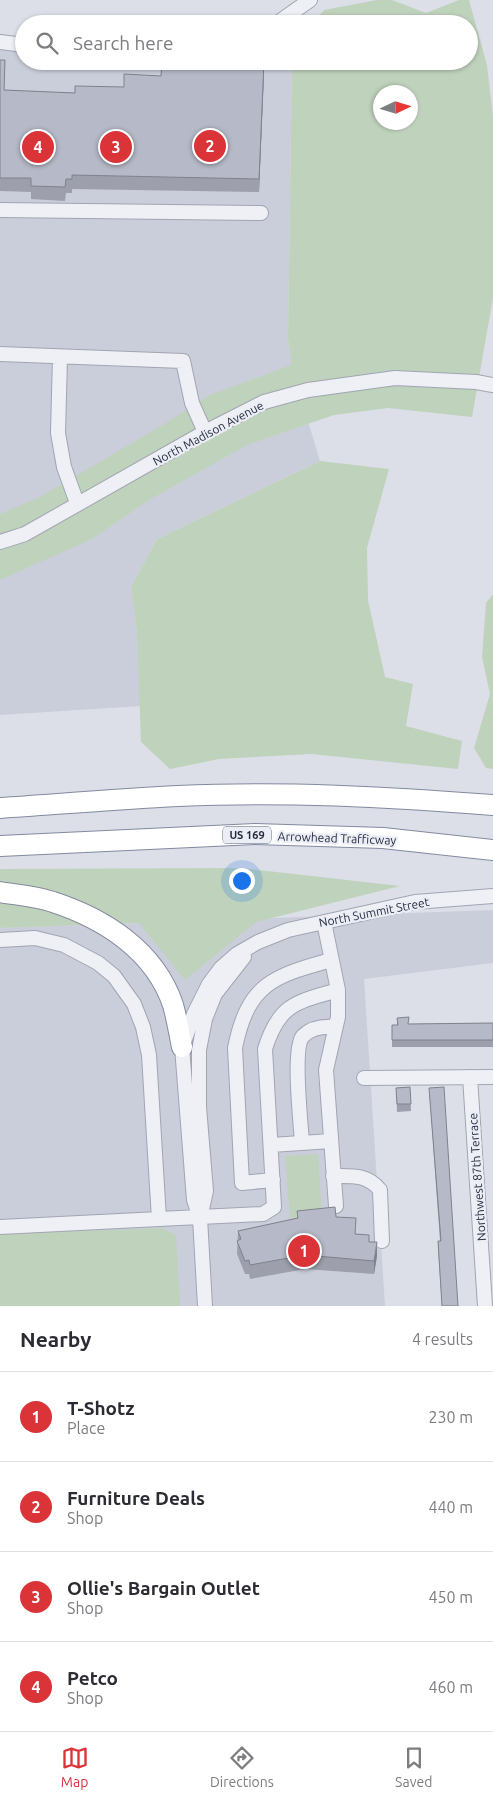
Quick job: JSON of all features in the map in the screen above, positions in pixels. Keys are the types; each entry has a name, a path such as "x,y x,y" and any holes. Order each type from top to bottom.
{"highway":[{"path":"0,808 180,796 285,795 399,798 493,805"},
{"name":"Arrowhead Trafficway","path":"0,846 256,834 384,838 493,850"},
{"path":"0,892 52,901 101,922 123,937 145,956 159,978 173,1005 191,1048"}],"street":[{"path":"289,15 310,0"},
{"path":"0,42 15,44"},
{"path":"0,210 260,213"},
{"path":"0,354 183,362 192,403 205,432"},
{"path":"60,357 58,433 64,467 77,503"},
{"name":"North Madison Avenue","path":"0,542 25,534 205,432 264,402 308,390 395,378 476,382 493,385"},
{"name":"North Summit Street","path":"191,1048 194,1014 208,984 237,954 258,942 288,930 415,902 493,896"},
{"path":"324,922 338,990 339,1008 326,1070 336,1206"},
{"path":"0,940 35,938 64,945 98,963 114,976 134,1004 143,1027 149,1055 160,1219"},
{"path":"273,1180 242,1183 235,1048 238,1032 249,1005 264,986 286,973 331,960"},
{"path":"0,1227 263,1214 274,1207 265,1049 279,1017 291,1005 338,990"},
{"path":"302,1143 297,1056 302,1037 314,1029 335,1027"},
{"path":"191,1048 194,1200 200,1218 205,1306"},
{"name":"Northwest 87th Terrace","path":"470,1077 485,1306"},
{"path":"364,1078 493,1077"},
{"path":"270,1145 331,1141"},
{"path":"334,1176 361,1176 368,1178 380,1190 382,1241"}],"shaded area":[{"path":"0,42 15,44 15,70 292,70 288,339 291,365 320,461 157,539 131,587 137,633 141,706 0,715"},
{"path":"493,910 493,963 364,979 385,1306 0,1306 0,928"}],"green space":[{"path":"377,0 392,0 426,13 459,0 469,0 473,15 320,15 324,10"},
{"path":"478,32 487,65 493,116 493,298 472,417 388,408 334,415 247,445 149,500 92,539 0,580 0,514 40,497 210,395 291,365 288,339 292,70 478,70"},
{"path":"320,461 389,469 367,548 368,600 385,677 413,684 406,726 462,741 458,769 311,754 219,759 170,769 141,742 137,633 131,587 157,539"},
{"path":"493,594 493,769 486,768 474,748 490,694 482,657 486,603"},
{"path":"241,868 400,886 256,922 185,980 139,923 0,928 0,869"},
{"path":"318,1154 322,1216 290,1218 285,1156"},
{"path":"161,1228 176,1235 180,1306 0,1306 0,1234"}],"building":[{"path":"0,60 5,60 4,90 75,93 75,86 124,87 124,74 161,76 161,70 264,70 259,179 72,175 72,179 66,179 65,187 31,186 31,178 0,178"},
{"path":"409,1017 408,1024 493,1023 493,1040 392,1040 392,1025 398,1025 397,1018"},
{"path":"410,1087 411,1104 397,1104 396,1088"},
{"path":"444,1087 458,1306 442,1306 438,1241 441,1241 429,1088"},
{"path":"335,1207 336,1217 356,1218 355,1234 369,1235 369,1242 377,1242 374,1261 305,1255 250,1265 249,1260 245,1261 237,1241 241,1239 238,1231 298,1218 297,1211"}],"place":[{"name":"Furniture Deals","path":"210,146"},
{"name":"Petco","path":"38,147"},
{"name":"Ollie's Bargain Outlet","path":"116,147"},
{"name":"T-Shotz","path":"304,1251"}]}
